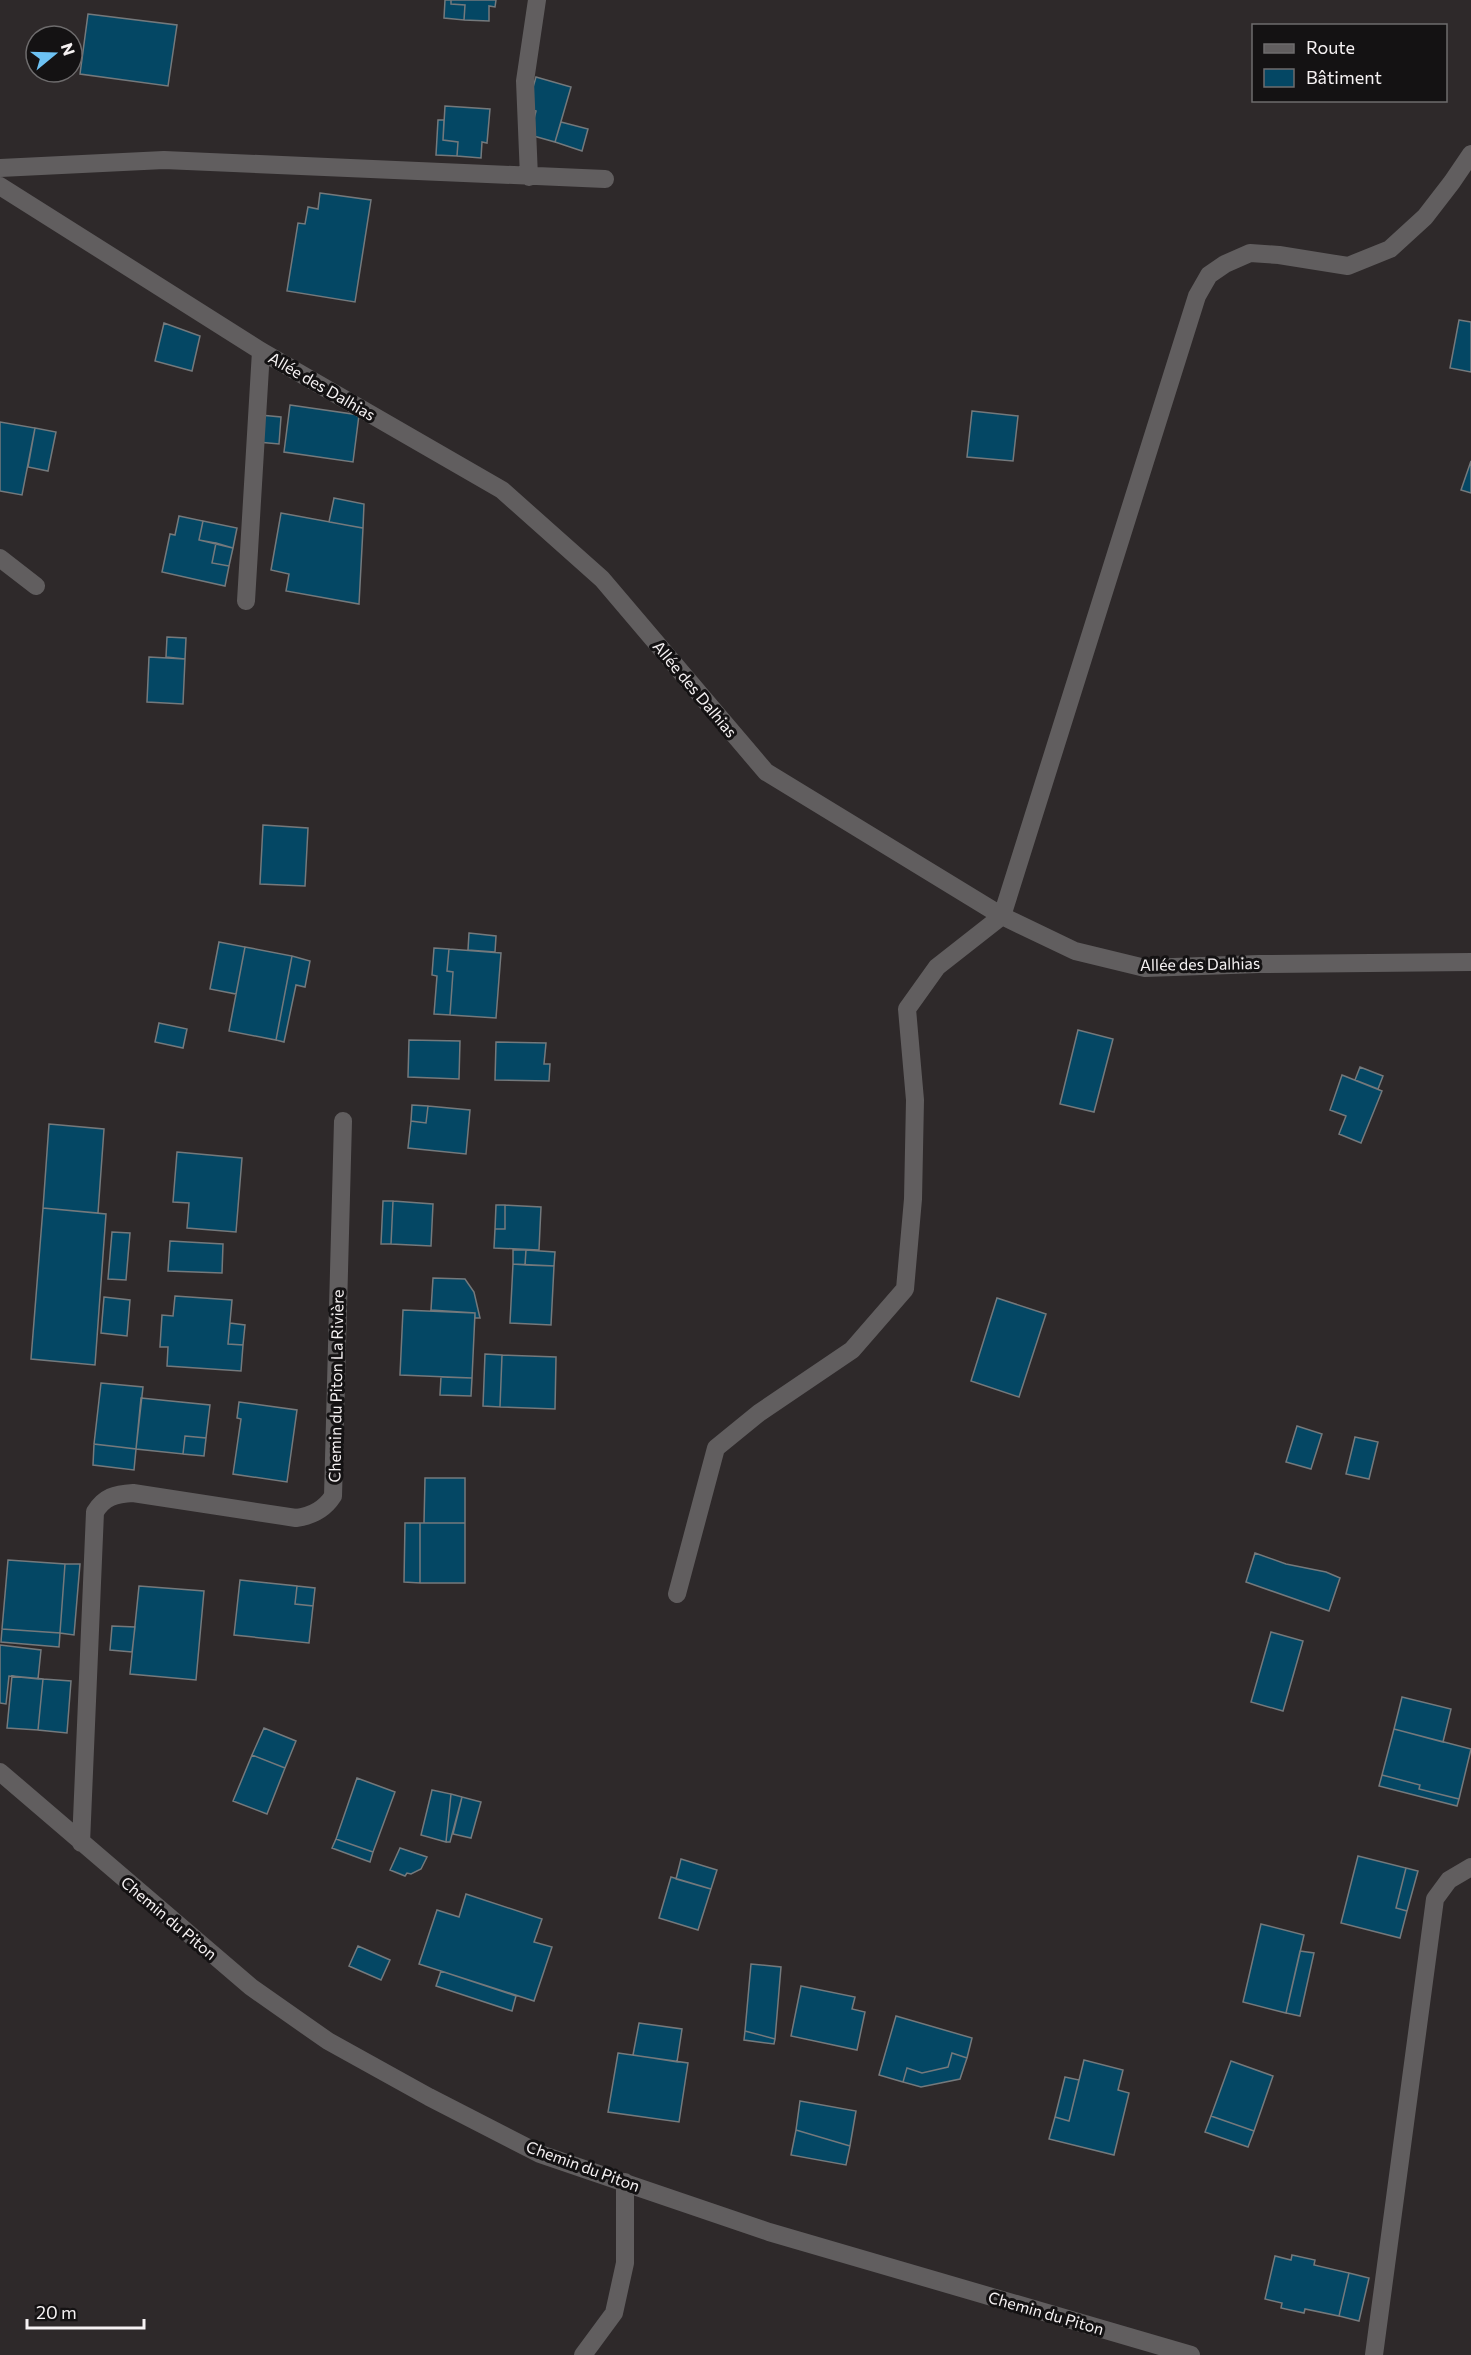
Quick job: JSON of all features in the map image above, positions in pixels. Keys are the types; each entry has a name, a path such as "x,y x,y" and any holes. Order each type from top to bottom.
{"street":[{"path":"529,177 525,81 537,0"},
{"path":"677,1594 717,1448 759,1413 852,1350 904,1289 913,1199 915,1100 907,1009 937,967 1002,916 1197,296 1209,275 1225,264 1250,253 1279,255 1348,266 1390,249 1425,217 1471,154"},
{"path":"0,168 164,159 529,177 605,178"},
{"path":"1452,182 1471,185"},
{"name":"Allée des Dalhias","path":"0,186 261,351 502,490 602,579 766,772 1002,916 1075,951 1145,968 1259,964 1471,962"},
{"path":"246,602 261,351"},
{"path":"0,558 36,586"},
{"name":"Chemin du Piton La Rivière","path":"81,1843 95,1512 100,1504 110,1497 133,1492 296,1518 317,1512 327,1506 333,1496 343,1122"},
{"name":"Chemin du Piton","path":"0,1772 251,1987 328,2041 429,2097 540,2154 769,2232 1191,2355"},
{"path":"1374,2355 1436,1899 1449,1880 1471,1867"},
{"path":"583,2355 614,2313 625,2263 625,2182"}],"building":[{"path":"445,0 451,0 451,4 465,5 464,20 444,18"},
{"path":"451,0 496,0 495,7 489,6 489,21 464,20 465,5 451,4"},
{"path":"88,14 177,25 168,86 84,75 84,44"},
{"path":"536,77 571,87 555,142 530,135 536,111 527,108"},
{"path":"445,106 490,109 487,143 482,142 481,158 457,156 458,142 443,140"},
{"path":"438,120 444,120 443,140 458,142 457,156 436,155"},
{"path":"561,122 588,129 582,151 555,142"},
{"path":"320,193 371,200 355,302 287,291 298,223 305,224 308,207 318,209"},
{"path":"1459,320 1471,322 1471,372 1450,368"},
{"path":"164,323 200,336 192,371 155,361"},
{"path":"290,405 359,415 353,462 284,452"},
{"path":"972,411 1018,416 1013,461 967,457"},
{"path":"260,415 281,417 279,444 258,442"},
{"path":"0,422 35,428 22,495 0,491"},
{"path":"35,428 56,432 48,471 28,467"},
{"path":"1471,461 1471,493 1461,490"},
{"path":"334,498 364,504 363,528 329,522"},
{"path":"281,513 363,528 359,604 286,591 289,574 271,570"},
{"path":"179,516 203,521 199,540 216,543 212,563 229,566 225,586 162,572 170,534 175,535"},
{"path":"203,521 237,528 233,548 199,540"},
{"path":"216,543 233,548 229,566 212,563"},
{"path":"167,637 186,638 185,659 166,657"},
{"path":"149,657 185,659 183,704 147,702"},
{"path":"263,825 308,828 305,886 260,884"},
{"path":"469,933 496,936 495,952 468,950"},
{"path":"219,942 245,947 236,994 210,989"},
{"path":"245,947 292,956 276,1040 229,1031"},
{"path":"434,948 449,949 447,971 453,972 450,1015 434,1014 437,976 432,975"},
{"path":"449,949 501,953 496,1018 450,1015 453,972 447,971"},
{"path":"292,956 310,961 305,987 296,985 284,1042 276,1040"},
{"path":"159,1023 187,1029 183,1048 155,1042"},
{"path":"1078,1030 1113,1039 1094,1112 1060,1104"},
{"path":"409,1040 460,1041 459,1079 408,1077"},
{"path":"496,1042 546,1043 544,1064 550,1064 549,1081 495,1080"},
{"path":"1360,1067 1383,1076 1378,1089 1355,1080"},
{"path":"1342,1075 1382,1091 1361,1143 1339,1134 1346,1116 1330,1110"},
{"path":"412,1105 428,1106 426,1123 411,1121"},
{"path":"428,1106 470,1110 466,1154 408,1148 411,1121 426,1123"},
{"path":"49,1124 104,1129 98,1213 43,1208"},
{"path":"177,1152 242,1158 236,1232 187,1228 189,1203 173,1202"},
{"path":"383,1201 393,1201 391,1244 381,1244"},
{"path":"393,1201 433,1204 431,1246 391,1244"},
{"path":"496,1205 505,1205 505,1229 495,1229"},
{"path":"505,1205 541,1207 539,1250 494,1248 495,1229 505,1229"},
{"path":"43,1208 106,1214 95,1365 31,1359"},
{"path":"112,1232 130,1233 126,1280 108,1279"},
{"path":"170,1241 223,1244 222,1273 168,1271"},
{"path":"513,1250 526,1250 525,1265 513,1264"},
{"path":"526,1250 555,1252 554,1266 525,1265"},
{"path":"513,1264 554,1266 551,1325 510,1323"},
{"path":"433,1278 465,1279 474,1292 480,1318 475,1318 475,1313 431,1310"},
{"path":"175,1296 232,1300 228,1344 243,1345 241,1371 167,1366 168,1347 160,1347 162,1315 173,1316"},
{"path":"104,1297 130,1300 127,1336 101,1333"},
{"path":"997,1298 1046,1314 1019,1397 971,1381"},
{"path":"403,1310 475,1313 472,1378 400,1375"},
{"path":"230,1323 245,1325 243,1345 228,1344"},
{"path":"485,1354 502,1355 500,1407 483,1406"},
{"path":"502,1355 556,1357 555,1409 500,1407"},
{"path":"441,1377 472,1378 471,1396 440,1395"},
{"path":"101,1383 143,1387 136,1449 94,1444"},
{"path":"141,1398 210,1405 206,1438 185,1436 183,1454 136,1449"},
{"path":"239,1402 297,1410 287,1482 233,1474 241,1419 237,1418"},
{"path":"1297,1426 1322,1434 1311,1469 1286,1462"},
{"path":"185,1436 206,1438 204,1456 183,1454"},
{"path":"1355,1437 1378,1442 1369,1479 1346,1474"},
{"path":"94,1444 136,1449 134,1470 93,1465"},
{"path":"425,1478 465,1478 465,1523 424,1523"},
{"path":"405,1523 420,1523 420,1583 404,1582"},
{"path":"420,1523 465,1523 465,1583 420,1583"},
{"path":"1255,1553 1286,1564 1326,1572 1340,1578 1329,1611 1246,1582"},
{"path":"8,1560 65,1564 60,1633 2,1629"},
{"path":"65,1564 80,1564 74,1635 60,1633"},
{"path":"240,1580 297,1586 295,1604 313,1606 309,1643 234,1635"},
{"path":"139,1586 204,1591 196,1680 130,1674"},
{"path":"297,1586 315,1588 313,1606 295,1604"},
{"path":"112,1626 135,1627 132,1652 110,1650"},
{"path":"2,1629 60,1633 59,1647 1,1642"},
{"path":"1271,1632 1303,1641 1283,1711 1251,1702"},
{"path":"0,1645 41,1650 38,1679 9,1676 6,1704 0,1703"},
{"path":"12,1676 43,1679 38,1730 7,1728"},
{"path":"43,1679 71,1681 67,1733 38,1730"},
{"path":"1402,1697 1451,1709 1443,1742 1394,1729"},
{"path":"264,1728 296,1741 285,1768 252,1755"},
{"path":"1394,1729 1471,1749 1459,1799 1419,1789 1420,1785 1382,1775"},
{"path":"252,1755 285,1768 267,1814 233,1801"},
{"path":"1382,1775 1420,1785 1419,1789 1459,1799 1457,1806 1379,1786"},
{"path":"357,1778 395,1792 373,1852 336,1839"},
{"path":"432,1790 451,1794 446,1842 421,1835"},
{"path":"451,1794 462,1797 450,1842 446,1842"},
{"path":"462,1797 481,1802 471,1838 453,1834"},
{"path":"336,1839 373,1852 370,1862 332,1848"},
{"path":"400,1848 427,1857 421,1869 411,1874 407,1873 405,1876 390,1870"},
{"path":"1358,1856 1406,1868 1396,1908 1407,1911 1400,1938 1341,1923"},
{"path":"681,1859 717,1870 711,1889 676,1879"},
{"path":"1406,1868 1418,1871 1407,1911 1396,1908"},
{"path":"671,1877 711,1889 698,1930 659,1918"},
{"path":"466,1894 542,1919 534,1942 552,1947 534,2001 419,1964 437,1910 459,1917"},
{"path":"1261,1924 1304,1935 1286,2013 1243,2002"},
{"path":"358,1946 390,1960 381,1980 349,1966"},
{"path":"1300,1951 1314,1953 1300,2016 1286,2013"},
{"path":"751,1964 781,1967 775,2039 745,2031"},
{"path":"441,1971 516,1996 512,2011 436,1986"},
{"path":"801,1986 855,1997 852,2009 865,2012 857,2050 791,2036"},
{"path":"896,2016 972,2038 967,2058 952,2053 948,2067 922,2073 907,2068 903,2082 879,2075"},
{"path":"639,2023 682,2029 677,2062 633,2055"},
{"path":"745,2031 775,2039 774,2044 744,2040"},
{"path":"618,2053 688,2063 679,2122 608,2112"},
{"path":"952,2053 967,2058 960,2079 921,2087 903,2082 907,2068 922,2073 948,2067"},
{"path":"1084,2060 1123,2070 1118,2090 1129,2093 1114,2155 1049,2139 1055,2117 1069,2121"},
{"path":"1231,2061 1273,2076 1254,2131 1211,2116"},
{"path":"1065,2077 1079,2080 1069,2121 1055,2117"},
{"path":"800,2101 856,2111 850,2146 796,2130"},
{"path":"1211,2116 1254,2131 1248,2147 1205,2132"},
{"path":"796,2130 850,2146 846,2165 791,2155"},
{"path":"1292,2255 1315,2260 1314,2265 1349,2273 1339,2316 1305,2309 1304,2313 1281,2308 1282,2303 1265,2299 1275,2256 1291,2260"},
{"path":"1349,2273 1369,2278 1359,2321 1339,2316"}]}
